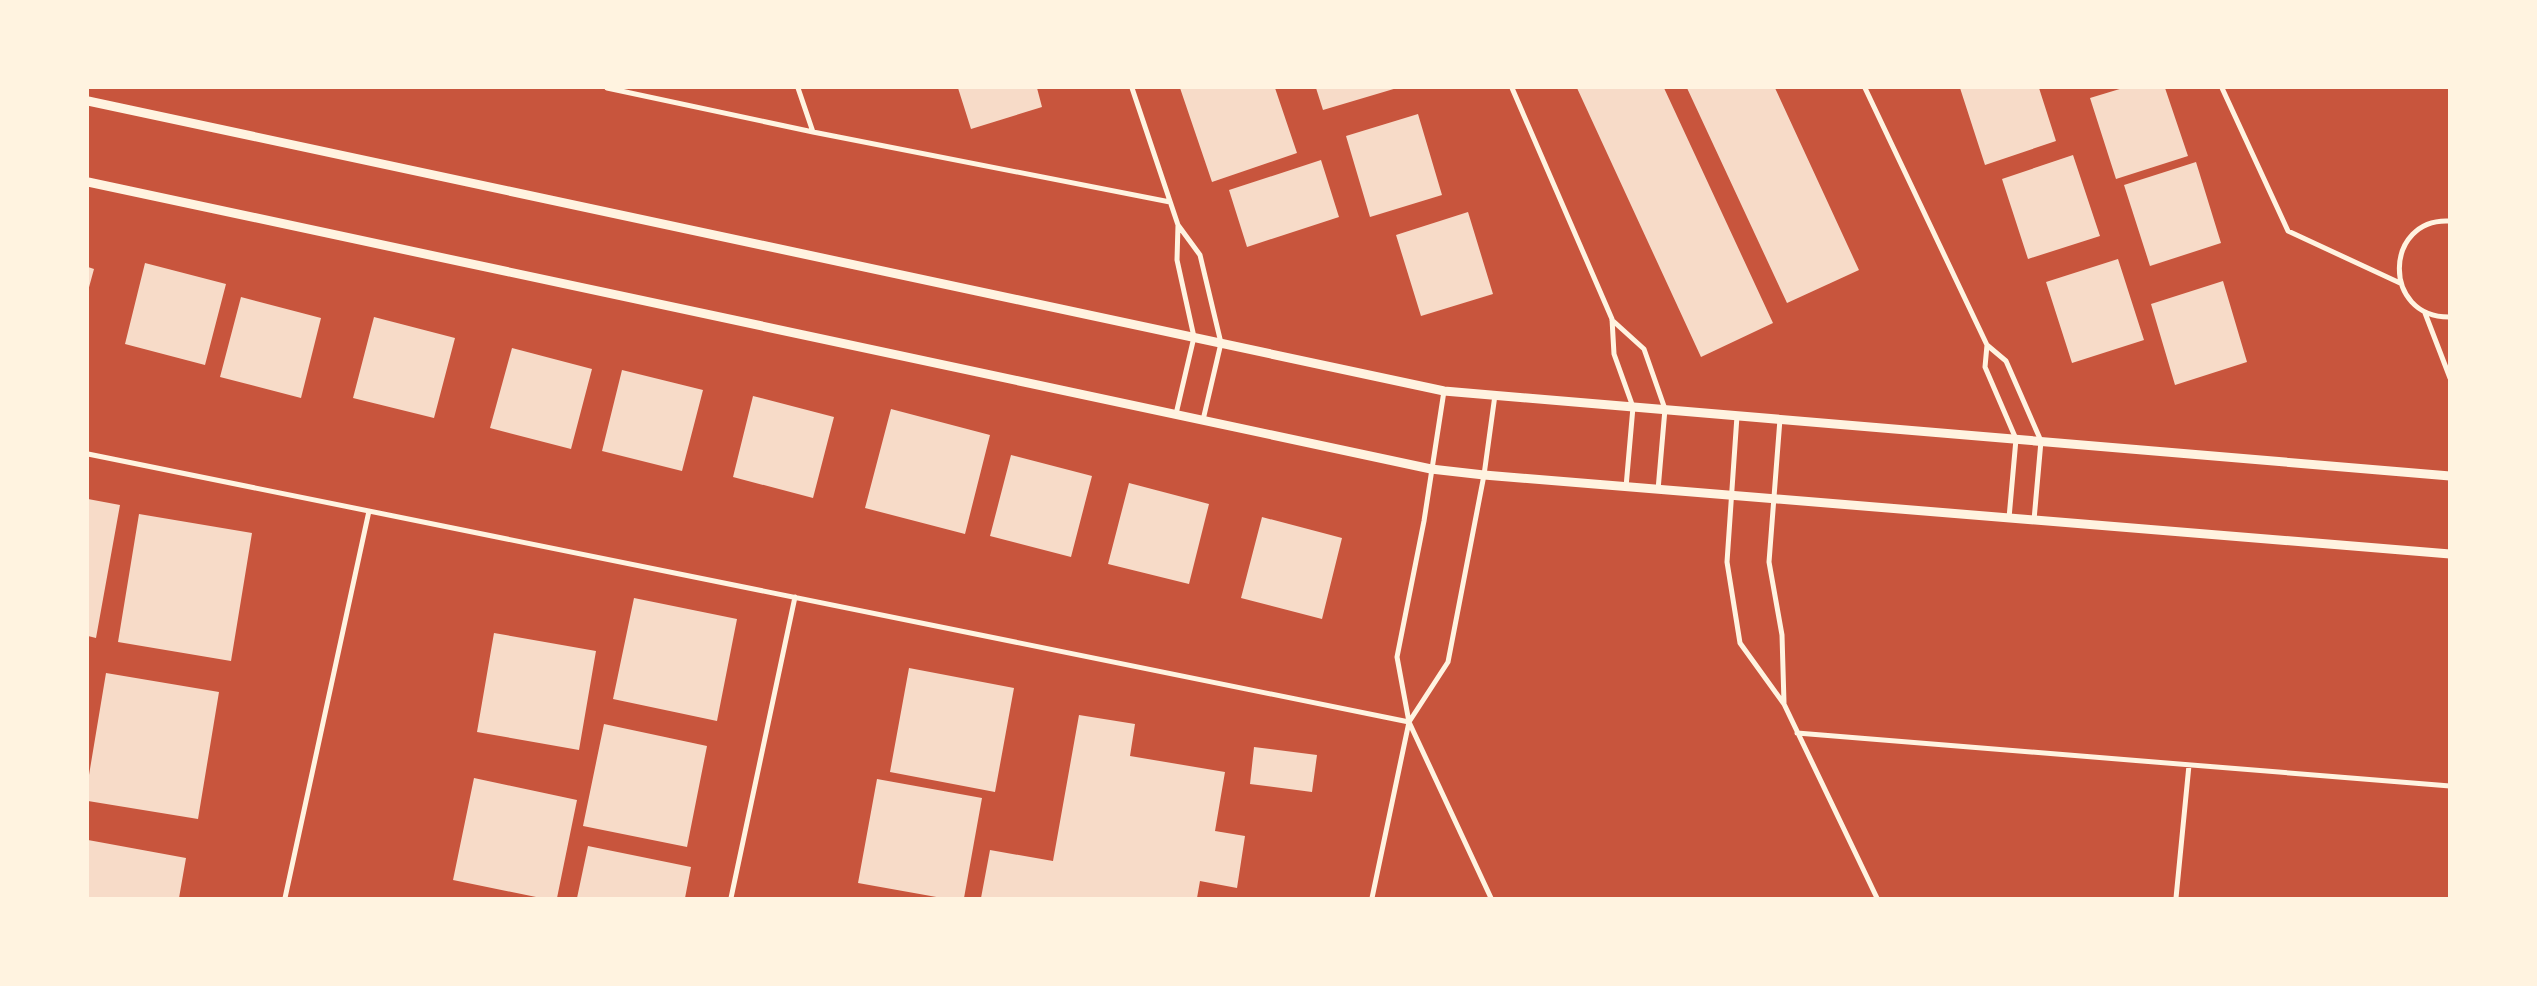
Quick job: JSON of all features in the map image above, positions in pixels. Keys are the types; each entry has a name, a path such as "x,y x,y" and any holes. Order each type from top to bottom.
{"street":[{"path":"607,88 813,132 1170,202"},
{"path":"798,88 813,132"},
{"path":"1132,88 1178,225 1200,255 1221,343 1203,420"},
{"path":"1512,88 1612,319 1614,354 1633,406 1626,487"},
{"path":"1865,88 1987,344 2006,361 2041,442 2034,520"},
{"path":"2222,88 2288,231 2400,283"},
{"path":"88,102 1444,391 2450,476"},
{"path":"88,182 1431,469 1658,490 2450,554"},
{"path":"2450,221 2436,220 2413,233 2399,256 2400,283 2410,301 2425,313 2450,317"},
{"path":"1176,414 1194,337 1177,260 1178,225"},
{"path":"2425,313 2450,378"},
{"path":"1612,319 1644,349 1666,409 1658,490"},
{"path":"1987,344 1985,367 2016,439 2009,518"},
{"path":"1444,391 1424,521 1397,657 1409,722 1491,898"},
{"path":"1372,898 1409,722 1448,662 1484,475 1495,395"},
{"path":"1737,416 1730,496 1727,562 1740,643 1784,704 1877,898"},
{"path":"1780,419 1769,562 1782,635 1784,704"},
{"path":"88,454 1409,722"},
{"path":"285,898 369,511"},
{"path":"732,898 795,598"},
{"path":"1798,733 2450,786"},
{"path":"2176,898 2189,765"}],"building":[{"path":"958,88 1037,88 1042,107 971,129"},
{"path":"1180,88 1275,88 1297,153 1212,182"},
{"path":"1316,88 1397,88 1323,110"},
{"path":"1577,88 1664,88 1773,323 1701,357"},
{"path":"1687,88 1775,88 1859,270 1787,303"},
{"path":"1960,88 2039,88 2056,141 1985,165"},
{"path":"2123,88 2165,88 2188,156 2116,179 2090,98"},
{"path":"1418,114 1442,195 1370,217 1346,136"},
{"path":"2073,155 2100,236 2028,259 2002,179"},
{"path":"1321,160 1339,217 1247,247 1229,190"},
{"path":"2196,162 2221,243 2150,266 2124,185"},
{"path":"1468,212 1493,294 1421,316 1396,235"},
{"path":"2118,259 2144,340 2072,363 2046,282"},
{"path":"145,263 226,284 205,365 125,344"},
{"path":"88,267 94,269 88,291"},
{"path":"2223,281 2247,362 2175,385 2151,304"},
{"path":"241,297 321,318 301,398 220,377"},
{"path":"374,317 455,338 434,418 353,398"},
{"path":"512,348 592,369 571,449 490,428"},
{"path":"622,370 703,390 682,471 602,451"},
{"path":"753,396 834,417 813,498 733,477"},
{"path":"891,409 990,435 965,534 865,508"},
{"path":"1011,455 1092,476 1071,557 990,536"},
{"path":"1129,483 1209,504 1189,584 1108,564"},
{"path":"88,499 120,505 96,638 88,636"},
{"path":"139,514 252,533 231,661 118,642"},
{"path":"1262,517 1342,538 1322,619 1241,598"},
{"path":"634,598 737,619 717,721 613,699"},
{"path":"494,633 596,651 579,750 477,732"},
{"path":"909,668 1014,688 995,792 890,772"},
{"path":"106,673 219,692 198,819 88,801 88,781"},
{"path":"1079,715 1135,724 1130,756 1225,772 1215,831 1245,836 1237,888 1200,881 1197,898 981,898 990,850 1053,861"},
{"path":"604,724 707,746 687,847 583,826"},
{"path":"1254,747 1317,755 1312,792 1250,784"},
{"path":"474,778 577,800 557,898 541,898 453,880"},
{"path":"877,779 982,798 964,898 942,898 858,883"},
{"path":"88,840 186,858 179,898 88,898"},
{"path":"588,846 691,867 685,898 577,898"}]}
